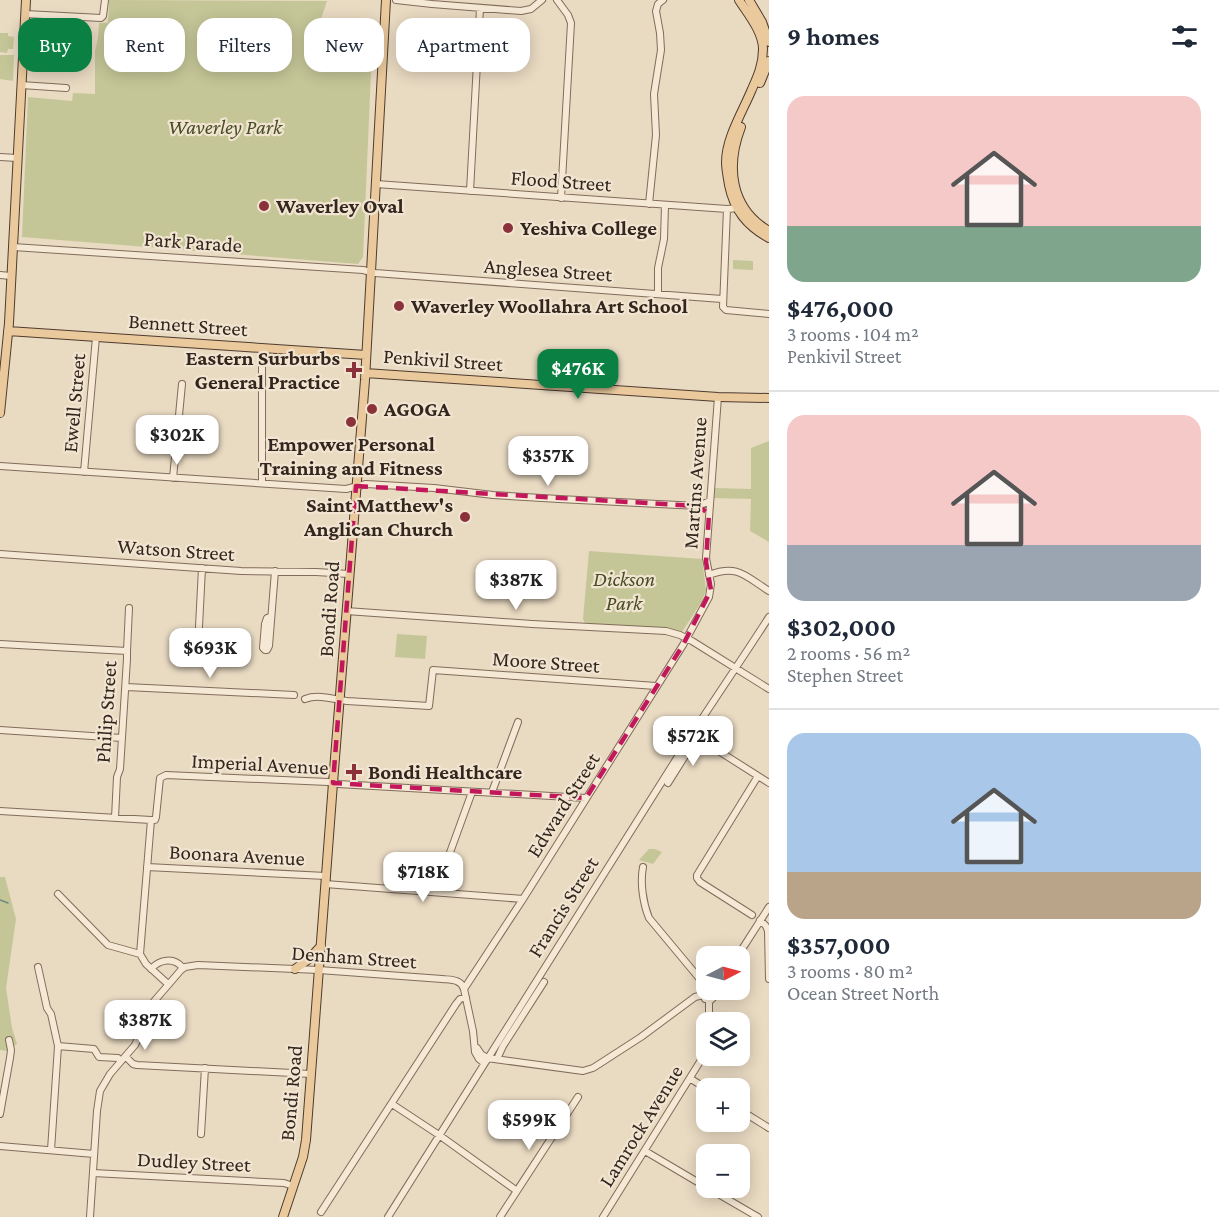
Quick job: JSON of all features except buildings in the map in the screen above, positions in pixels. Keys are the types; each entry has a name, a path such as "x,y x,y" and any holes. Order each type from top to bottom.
{"main road":[{"path":"0,413 8,331 26,0"},
{"name":"Bondi Road","path":"283,1217 306,1148 365,372 386,0"},
{"path":"739,0 767,44"},
{"path":"749,0 762,22 767,44 760,70 731,137 726,168 735,208 748,224 769,238"},
{"path":"762,22 769,28"},
{"path":"735,208 737,191 732,158 735,144 742,122 769,61"},
{"path":"735,208 746,212 769,231"},
{"name":"Bennett Street","path":"8,331 366,355"},
{"name":"Penkivil Street","path":"365,372 718,397 769,398"},
{"path":"295,969 321,946"}],"street":[{"path":"25,14 103,18 105,0"},
{"path":"470,191 483,8 488,0"},
{"path":"398,1 526,11 542,0"},
{"path":"557,0 571,23 561,198"},
{"path":"649,204 656,135 654,94 661,50 656,11 658,4 663,0"},
{"path":"21,85 66,88"},
{"path":"0,157 18,158"},
{"name":"Flood Street","path":"376,184 735,208"},
{"path":"658,294 658,268 664,240 665,205"},
{"path":"735,208 722,299 723,307 726,310 769,314"},
{"name":"Park Parade","path":"13,247 371,272"},
{"name":"Anglesea Street","path":"371,272 722,299"},
{"path":"0,275 11,276"},
{"name":"Ewell Street","path":"84,472 96,337"},
{"path":"262,348 262,483"},
{"path":"173,478 182,384"},
{"name":"Martins Avenue","path":"686,638 708,600 711,587 706,558 718,397"},
{"path":"0,466 346,489 366,484 434,488 559,500 698,506 710,501"},
{"path":"698,506 709,514"},
{"name":"Watson Street","path":"0,554 202,568 349,574"},
{"path":"198,646 202,568"},
{"path":"709,575 731,570 769,591"},
{"path":"270,617 275,572"},
{"name":"Philip Street","path":"115,818 128,659 126,651 129,608"},
{"path":"346,611 671,632 686,638 769,689"},
{"name":"Francis Street","path":"388,1217 485,1060 769,617"},
{"name":"Edward Street","path":"464,989 686,638"},
{"path":"0,644 126,651"},
{"name":"Moore Street","path":"340,700 429,706 433,670 657,686"},
{"path":"126,687 294,695"},
{"path":"305,699 313,697 340,700"},
{"path":"492,792 518,722"},
{"path":"0,730 122,738"},
{"path":"695,735 769,783"},
{"name":"Francis Street","path":"668,783 695,735"},
{"name":"Imperial Avenue","path":"151,820 156,817 159,780 164,775 586,798"},
{"path":"752,915 697,878 698,872 758,776"},
{"path":"436,891 472,792"},
{"path":"0,811 151,820 140,954 142,960 168,984"},
{"name":"Boonara Avenue","path":"147,867 326,880 523,899"},
{"path":"644,867 642,877 645,908 649,918 696,974"},
{"path":"58,894 108,945 140,954"},
{"path":"744,946 769,907"},
{"path":"760,920 768,931 769,979"},
{"name":"Denham Street","path":"151,969 158,962 167,961 176,962 183,968 198,965 319,970 454,980 462,984 464,989"},
{"path":"38,967 58,1046 51,1150"},
{"path":"90,1217 100,1091 110,1074 138,1039 148,1010 183,968"},
{"name":"Francis Street","path":"497,1059 544,982"},
{"path":"464,989 477,1050 485,1060 497,1059 583,1071 593,1068 641,1037 696,997"},
{"path":"321,1212 459,1001 466,997"},
{"path":"709,1000 709,1012"},
{"path":"0,1114 11,1050 9,1040"},
{"path":"58,1046 94,1049 99,1057 124,1059 137,1065 311,1074"},
{"name":"Lamrock Avenue","path":"606,1216 698,1066"},
{"path":"201,1134 205,1068"},
{"path":"691,1079 696,1082"},
{"path":"500,1217 578,1097"},
{"path":"392,1104 517,1191"},
{"path":"750,1116 769,1128"},
{"path":"0,1146 94,1154"},
{"path":"645,1151 696,1181"},
{"name":"Dudley Street","path":"93,1173 293,1186"},
{"path":"726,1198 758,1217"}],"highlighted area":[{"path":"356,486 698,506 709,514 706,562 711,590 683,645 586,798 333,783"}],"green space":[{"name":"Waverley Park","path":"109,0 327,1 321,18 304,18 304,72 371,72 363,257 358,264 22,237 28,97 72,101 73,93 95,94 95,51 99,23 104,23 104,72 185,72 185,18 108,18"},
{"path":"0,33 8,33 8,36 14,37 13,49 8,49 7,53 0,52"},
{"path":"0,55 14,55 13,81 0,79"},
{"path":"733,260 753,261 753,270 733,269"},
{"path":"769,441 769,542 750,531 751,499 714,498 715,488 751,489 751,448"},
{"name":"Dickson Park","path":"589,551 702,559 706,590 702,601 680,635 587,627 583,619"},
{"path":"397,634 427,636 425,659 395,657"},
{"path":"649,849 662,852 653,864 639,860"},
{"path":"0,877 5,877 16,919 6,988 12,1028 17,1044 7,1051 0,1050"}],"waterway":[{"path":"0,900 8,903"}],"place":[{"name":"Waverley Oval","path":"264,206"},
{"name":"Yeshiva College","path":"508,228"},
{"name":"Waverley Woollahra Art School","path":"399,306"},
{"name":"Eastern Surburbs General Practice","path":"354,370"},
{"name":"AGOGA","path":"372,409"},
{"name":"Empower Personal Training and Fitness","path":"351,422"},
{"name":"Saint Matthew's Anglican Church","path":"465,517"},
{"name":"Bondi Healthcare","path":"354,772"}]}
